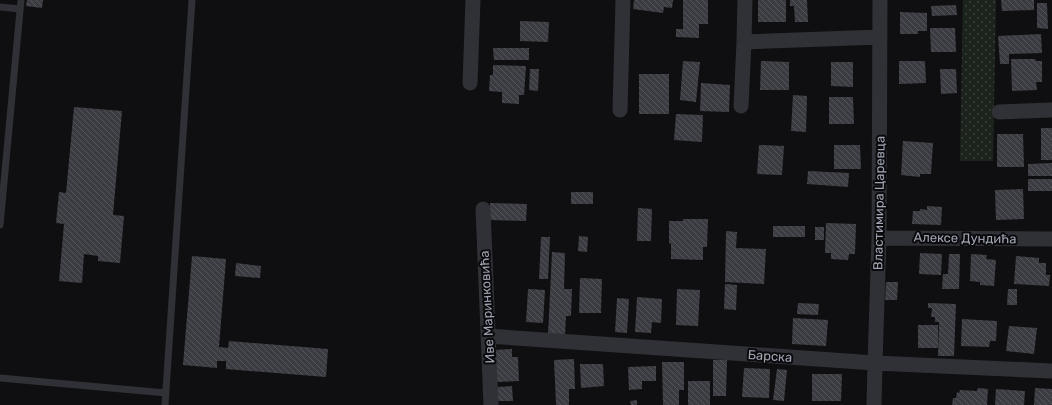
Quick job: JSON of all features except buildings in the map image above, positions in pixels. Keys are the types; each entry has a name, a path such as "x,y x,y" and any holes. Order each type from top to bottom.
{"street":[{"path":"470,83 473,0"},
{"path":"620,110 623,0"},
{"path":"741,106 745,0"},
{"name":"Властимира Царевца","path":"874,405 874,363 879,238 880,0"},
{"path":"744,42 880,37"},
{"path":"999,112 1052,110"},
{"name":"Иве Маринковића","path":"483,209 492,405"},
{"name":"Алексе Дундића","path":"879,238 1052,239"},
{"name":"Барска","path":"488,336 874,363 1052,371"}],"lane":[{"path":"0,225 20,0"},
{"path":"165,405 192,0"},
{"path":"0,7 20,9"},
{"path":"0,378 166,393"}],"shaded area":[{"path":"963,0 996,0 993,161 960,161"}]}
